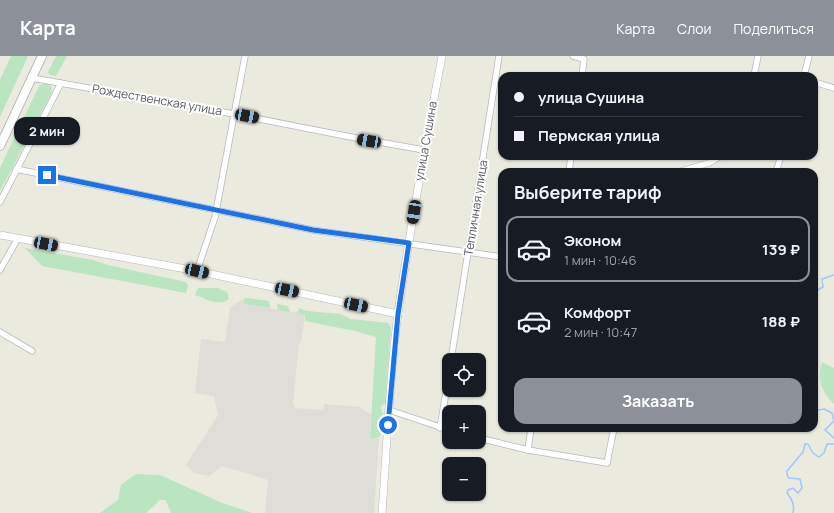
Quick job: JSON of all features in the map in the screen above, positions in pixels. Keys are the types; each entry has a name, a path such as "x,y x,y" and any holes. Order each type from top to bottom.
{"main road":[{"path":"0,146 42,56"}],"street":[{"path":"197,271 216,211 245,56"},
{"name":"улица Сушина","path":"382,513 389,410 398,314 424,150 442,56"},
{"name":"Тепличная улица","path":"452,353 499,56"},
{"path":"573,56 584,59 582,72"},
{"path":"755,72 758,56"},
{"path":"805,72 809,56"},
{"name":"Рождественская улица","path":"32,78 424,150"},
{"path":"0,202 61,83"},
{"path":"818,83 834,88"},
{"path":"694,168 709,164 715,160"},
{"path":"16,169 313,230 498,256"},
{"path":"0,234 197,271 398,314"},
{"path":"0,270 18,238"},
{"path":"0,332 32,352"},
{"path":"389,410 440,428 445,397"},
{"path":"528,450 530,432"},
{"path":"486,440 528,450 607,463 613,432"}],"shaded area":[{"path":"244,299 244,304 290,312 298,311 300,314 305,315 301,342 299,344 293,403 295,408 323,410 324,404 359,407 371,414 370,439 379,437 374,513 265,513 268,480 222,466 209,476 194,473 186,465 218,415 214,396 195,393 201,339 225,342 230,307"}],"green space":[{"path":"11,56 28,56 0,117 0,80"},
{"path":"56,56 67,56 56,76 50,75 48,72"},
{"path":"45,83 52,87 51,94 0,191 0,168 39,86"},
{"path":"25,248 93,260 108,265 186,282 188,286 186,293 42,266"},
{"path":"198,288 218,288 227,292 229,299 221,302 208,300 195,295"},
{"path":"247,298 269,301 270,308 244,304 244,299"},
{"path":"277,304 288,306 290,312 278,310"},
{"path":"299,308 307,311 340,314 351,319 388,323 391,328 385,404 381,406 382,412 385,415 382,432 379,437 370,439 376,337 355,331 305,321 305,315 300,314 298,311"},
{"path":"822,362 834,368 834,404 826,395 821,385 820,374"},
{"path":"136,474 160,475 220,502 252,513 171,513 166,500 160,500 146,513 100,513 118,500 121,485"}],"waterway":[{"path":"818,290 823,287 822,279 834,275"},
{"path":"818,410 824,409 832,413 834,421 825,430 834,438"},
{"path":"793,513 794,510 792,500 787,493 788,490 793,488 798,493 802,488 800,479 789,478 787,471 803,452 805,444 808,444 813,453 819,457 824,453 827,444 834,444"}],"route":[{"path":"47,175 313,230 409,243 398,314 388,425"}]}
